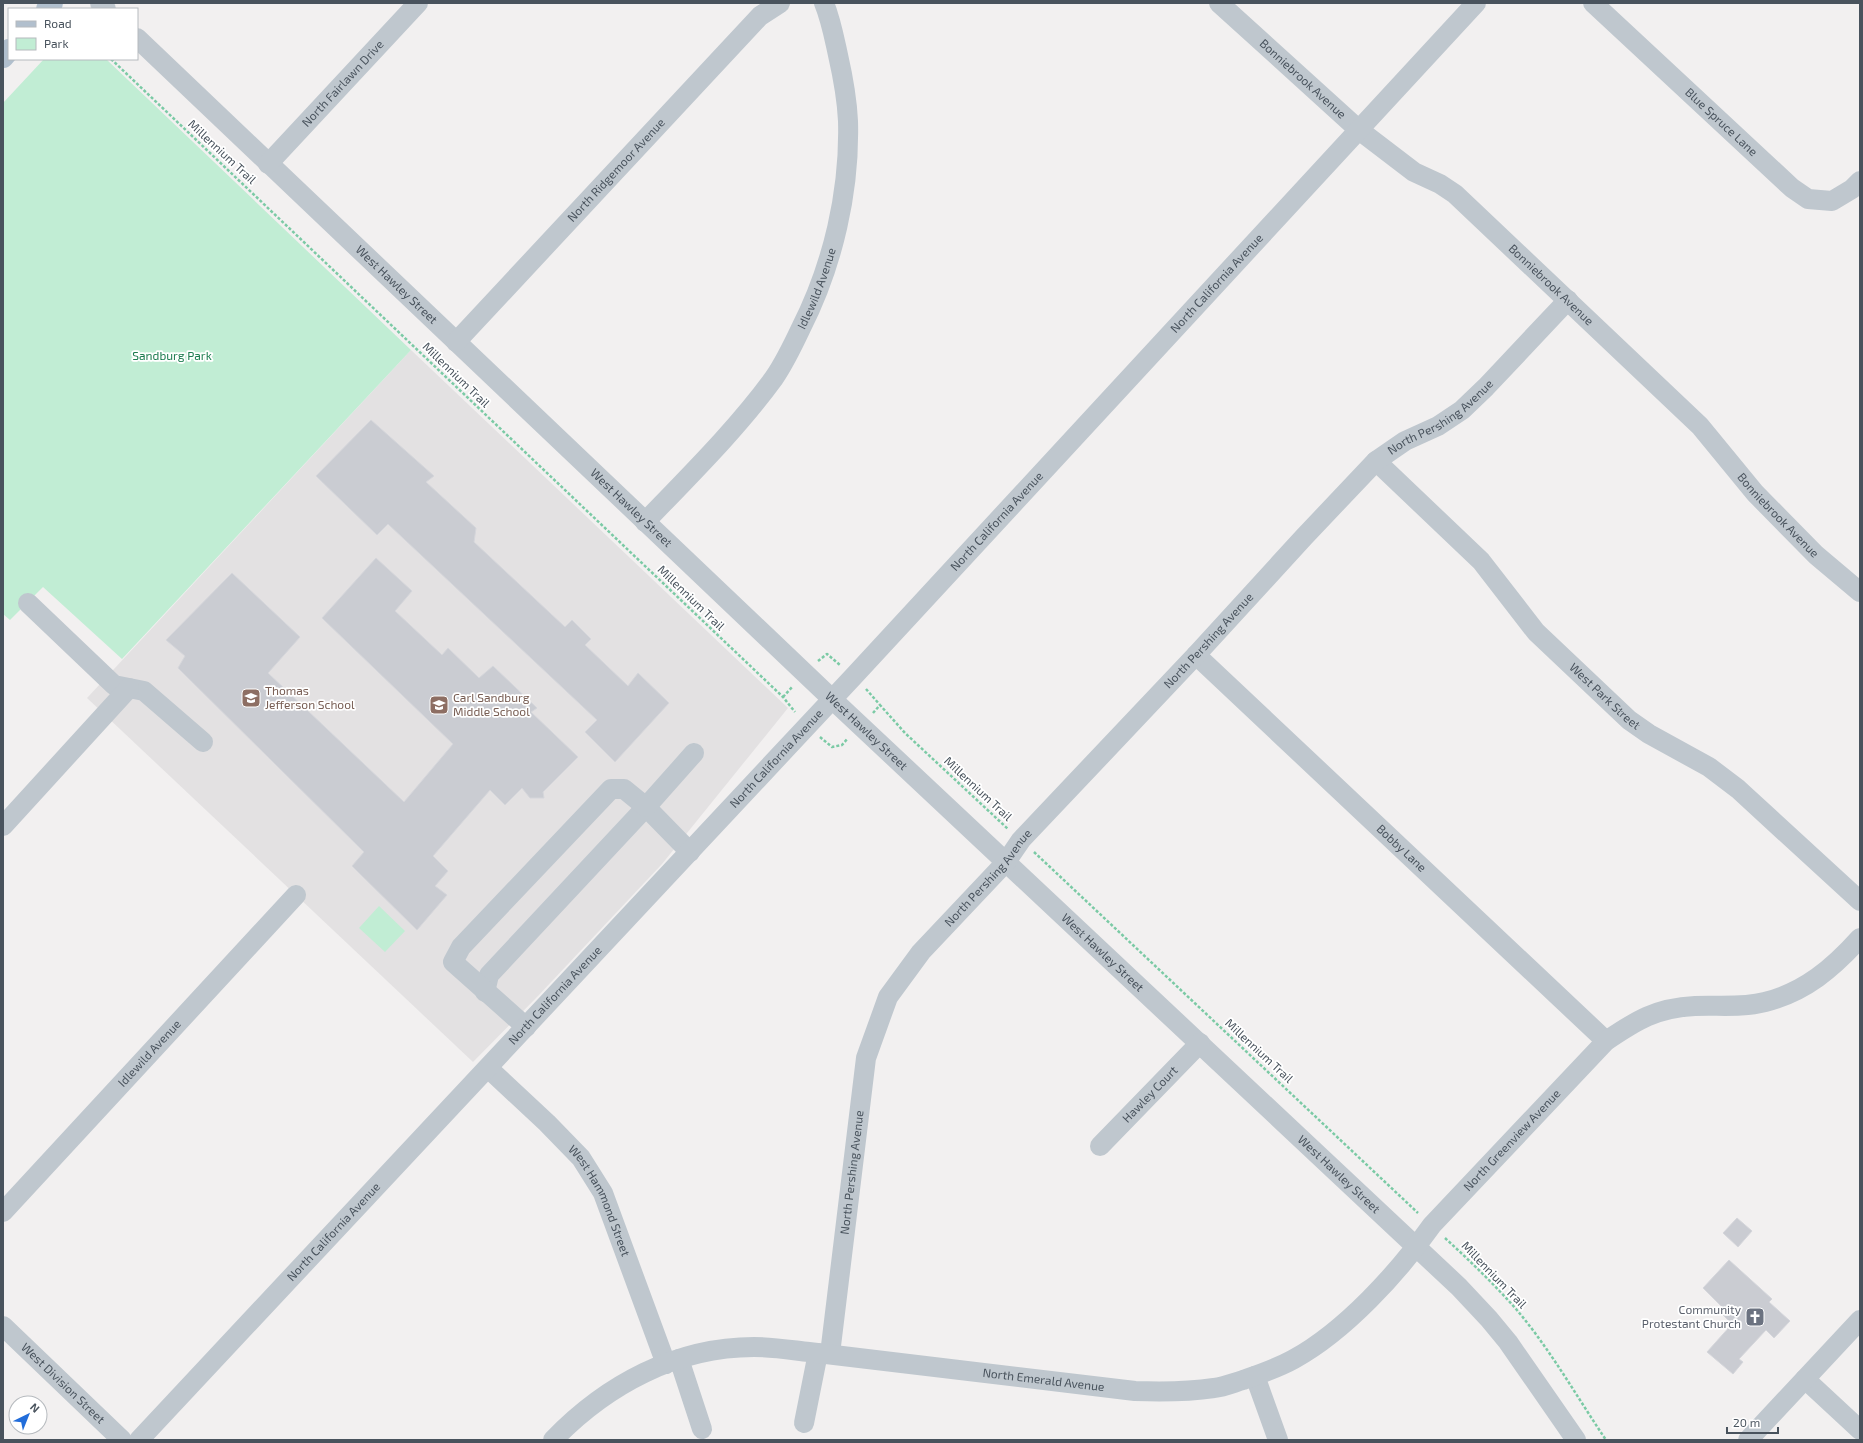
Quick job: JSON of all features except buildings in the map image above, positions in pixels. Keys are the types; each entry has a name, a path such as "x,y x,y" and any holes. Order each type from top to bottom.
{"street":[{"name":"North Fairlawn Drive","path":"268,164 418,3"},
{"name":"North Ridgemoor Avenue","path":"456,342 760,16 780,3"},
{"name":"Idlewild Avenue","path":"645,522 726,437 774,378 813,304 829,262 838,226 848,152 848,120 844,86 831,20 824,3"},
{"name":"Bonniebrook Avenue","path":"1219,3 1359,130 1414,172 1440,184 1455,194 1700,426 1755,493 1816,555 1859,590"},
{"name":"North California Avenue","path":"139,1440 690,852 1476,3"},
{"name":"Blue Spruce Lane","path":"1593,3 1792,188 1808,199 1832,201 1852,189 1860,181"},
{"name":"West Hawley Street","path":"138,39 832,699 1416,1247 1489,1319 1508,1342 1576,1440"},
{"name":"North Pershing Avenue","path":"804,1424 824,1354 866,1058 888,997 921,952 1006,862 1020,840 1196,655 1376,461 1405,441 1438,426 1462,410 1486,388 1568,300"},
{"name":"West Park Street","path":"1376,461 1481,561 1536,632 1629,720 1649,734 1709,767 1738,789 1860,902"},
{"path":"28,603 114,685 144,691 203,742"},
{"name":"Bobby Lane","path":"1196,655 1606,1041"},
{"path":"3,826 129,688"},
{"path":"485,992 489,975 646,807 694,753"},
{"path":"526,1027 453,962 461,947 611,789 624,789 646,807 690,852"},
{"name":"Idlewild Avenue","path":"3,1212 296,895"},
{"name":"North Greenview Avenue","path":"1255,1376 1294,1359 1336,1331 1374,1294 1416,1247 1432,1225 1606,1041 1635,1021 1661,1011 1695,1006 1731,1007 1765,1002 1790,994 1805,987 1826,973 1860,938"},
{"name":"Hawley Court","path":"1100,1146 1200,1043"},
{"name":"West Hammond Street","path":"488,1068 547,1123 581,1158 603,1193 672,1361 702,1429"},
{"path":"1748,1440 1860,1320"},
{"name":"West Division Street","path":"3,1326 122,1440"},
{"path":"553,1440 585,1410 639,1374 672,1361 712,1351 754,1347 824,1354"},
{"name":"North Emerald Avenue","path":"824,1354 1135,1391 1179,1392 1216,1388 1255,1376"},
{"path":"1255,1376 1278,1440"},
{"path":"1805,1379 1860,1430"}],"path":[{"name":"Millennium Trail","path":"112,60 783,697 789,706"},
{"path":"822,657 827,654 832,657"},
{"path":"783,697 788,691"},
{"name":"Millennium Trail","path":"871,693 904,733 1432,1225 1495,1286 1517,1310 1552,1358 1606,1440"},
{"path":"874,712 880,705"},
{"path":"824,741 832,747 842,745"}],"shaded area":[{"name":"Carl Sandburg Middle School","path":"411,350 788,708 662,864 538,996 473,1062 87,698"}],"green space":[{"name":"Sandburg Park","path":"43,60 107,60 411,350 122,659 43,587 10,620 3,614 3,103"},
{"path":"379,906 405,931 385,952 359,928"}],"place":[{"name":"Thomas Jefferson School","path":"251,698"},
{"name":"Carl Sandburg Middle School","path":"439,705"},
{"name":"Community Protestant Church","path":"1755,1317"}]}
